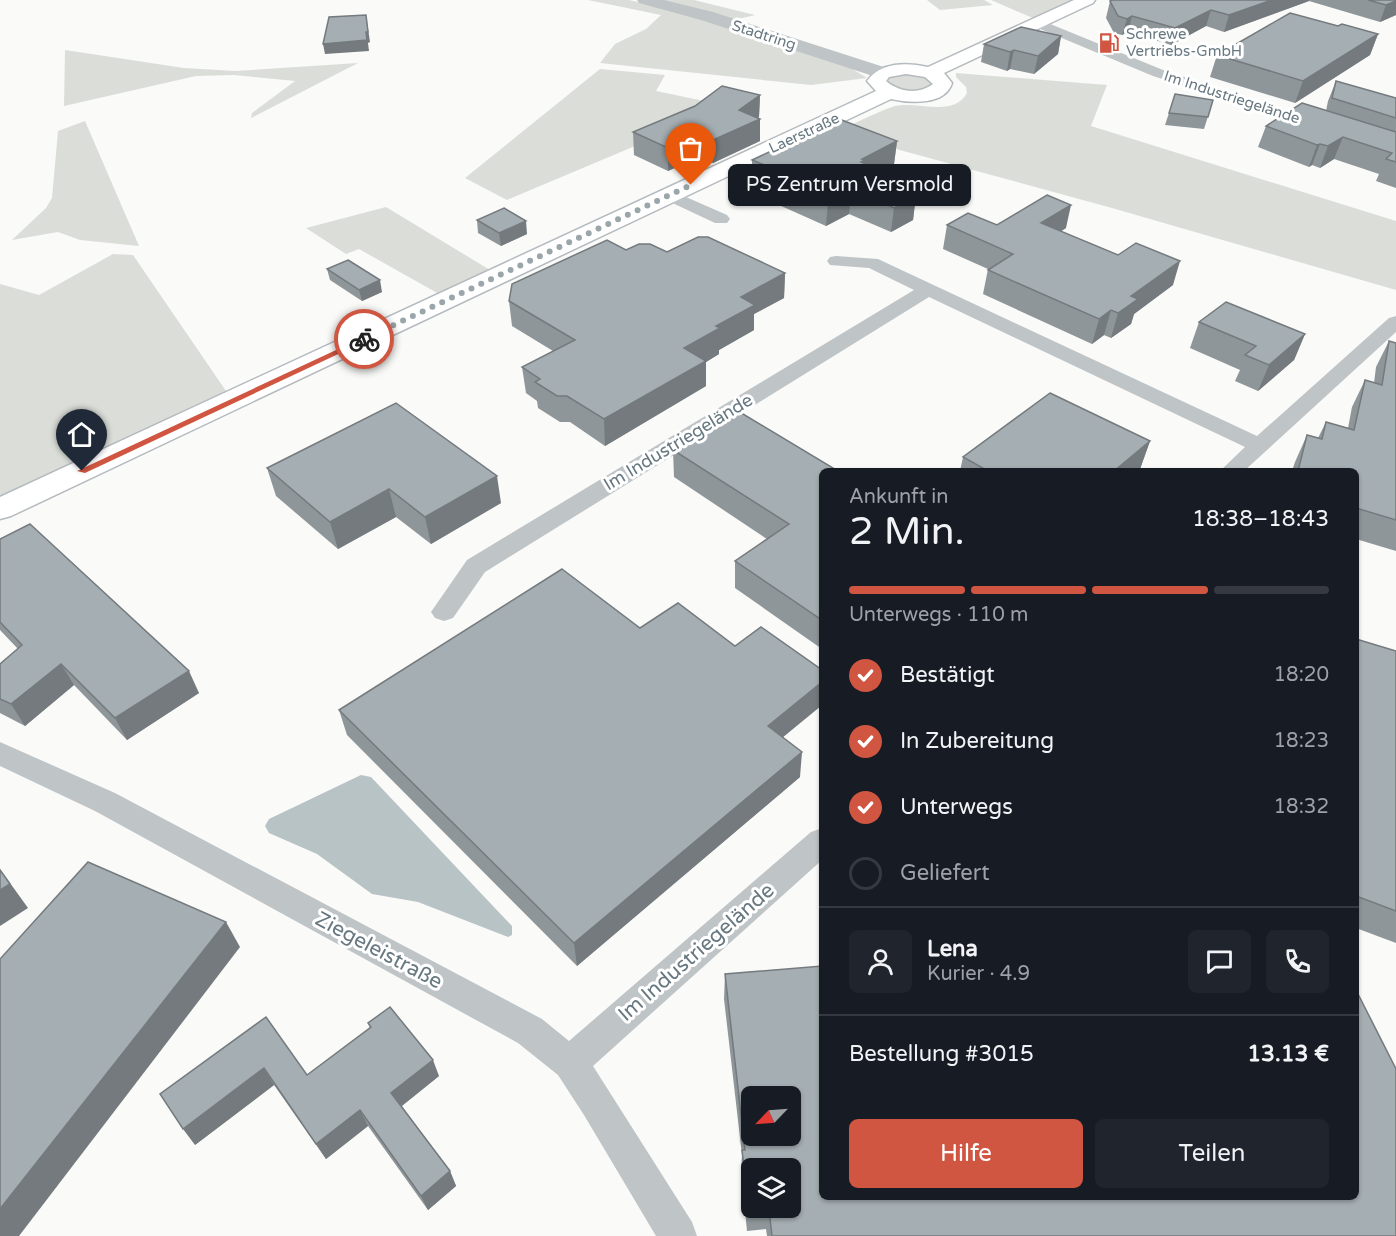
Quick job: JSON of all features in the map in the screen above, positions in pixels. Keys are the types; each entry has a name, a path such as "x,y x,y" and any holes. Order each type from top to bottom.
{"main road":[{"path":"930,73 1087,0"},
{"path":"906,69 930,73 943,83 938,90 912,96 886,83 906,69"},
{"name":"Laerstraße","path":"0,509 670,195 886,83"}],"street":[{"name":"Stadtring","path":"645,0 707,16 886,83"},
{"name":"Im Industriegelände","path":"1038,23 1158,73 1329,128"},
{"path":"670,195 721,219"},
{"path":"836,261 872,263 1259,446"},
{"name":"Im Industriegelände","path":"444,612 476,566 929,290"},
{"path":"1234,468 1396,322"},
{"name":"Ziegeleistraße","path":"0,753 105,802 530,1030 570,1064 597,1102 678,1236"},
{"name":"Im Industriegelände","path":"570,1064 819,844"}],"shaded area":[{"path":"588,0 629,0 659,7 732,28 849,67 867,78 811,85 600,63 615,44 646,29 661,15"},
{"path":"660,0 694,0 755,15 734,20"},
{"path":"927,0 984,0 993,5 940,10"},
{"path":"991,0 1079,0 1035,19"},
{"path":"65,50 184,68 235,71 358,63 251,118 252,113 295,81 234,75 196,76 64,106"},
{"path":"600,69 665,75 656,91 714,103 666,133 507,200 465,178"},
{"path":"899,72 934,78 934,89 901,92 884,80"},
{"path":"956,73 1107,85 1091,126 1396,221 1396,290 1112,208 885,146 832,134 892,107 911,105 943,107 961,101 967,93 966,87 956,77"},
{"path":"85,121 139,246 80,240 58,232 12,240 46,208 52,198 58,131"},
{"path":"386,207 490,270 439,294 359,249 346,254 306,228"},
{"path":"113,254 133,255 226,391 0,497 0,284 39,295"},
{"path":"361,775 371,777 512,926 512,935 508,937 418,902 372,894 317,854 269,833 265,826 269,819"}],"building":[{"path":"1272,0 1229,15 1211,10 1175,28 1132,16 1127,19 1118,16 1110,1"},
{"path":"1368,0 1396,0 1396,1 1386,5"},
{"path":"1290,13 1378,34 1303,81 1217,55"},
{"path":"366,15 367,40 323,44 329,17"},
{"path":"1021,27 1061,36 1038,56 1014,50 1010,52 984,44"},
{"path":"1336,81 1396,98 1396,118 1332,98"},
{"path":"722,86 760,95 739,110 760,119 713,140 685,140 668,148 633,132 695,106"},
{"path":"1175,94 1213,100 1208,117 1169,113"},
{"path":"1302,103 1396,132 1396,162 1386,159 1392,153 1343,137 1328,146 1317,145 1266,126"},
{"path":"839,119 897,141 862,159 865,160 861,162 885,172 874,178 916,195 894,208 852,189 828,202 781,181 792,176 752,160"},
{"path":"1047,195 1071,205 1041,223 1118,255 1136,243 1180,261 1131,296 1138,299 1118,313 1111,310 1099,319 988,270 1013,254 947,225 968,213 997,225"},
{"path":"504,208 526,221 499,233 477,220"},
{"path":"698,237 708,237 785,273 741,297 755,305 716,326 720,328 684,348 706,361 604,419 567,396 557,396 535,382 540,379 522,367 575,340 509,301 512,284 607,240 626,250 639,244 650,244 667,252"},
{"path":"348,260 380,280 359,290 327,269"},
{"path":"1226,302 1305,334 1269,365 1245,355 1256,346 1199,322"},
{"path":"1389,341 1396,343 1396,520 1359,509 1359,468 1299,468 1307,435 1322,439 1326,422 1354,430 1365,380 1382,385"},
{"path":"1050,393 1150,441 1118,468 983,468 963,457"},
{"path":"396,403 497,476 425,517 389,489 330,522 267,468"},
{"path":"738,411 833,468 819,468 819,618 735,561 789,524 673,450"},
{"path":"30,524 189,671 115,718 61,664 11,704 0,699 0,664 22,645 0,622 0,539"},
{"path":"562,569 640,628 678,603 735,646 761,627 819,668 819,684 768,726 802,752 574,943 339,710"},
{"path":"1359,640 1396,651 1396,911 1359,897"},
{"path":"88,862 226,922 0,1209 0,959"},
{"path":"0,870 10,884 0,890"},
{"path":"819,966 819,1200 1359,1200 1359,996 1396,1069 1396,1236 772,1236 770,1218 801,1218 801,1158 743,1158 742,1150 745,1150 745,1146 801,1146 801,1086 741,1086 741,1115 725,974"},
{"path":"390,1007 433,1060 391,1093 450,1171 421,1196 360,1110 316,1144 264,1068 183,1129 160,1094 266,1017 307,1075 371,1027 368,1023"}],"way so far":[{"path":"364,339 691,185"}],"place":[{"name":"Schrewe Vertriebs-GmbH","path":"1109,43"},
{"name":"PS Zentrum Versmold","path":"691,185"}],"route":[{"path":"82,471 364,339"}]}
